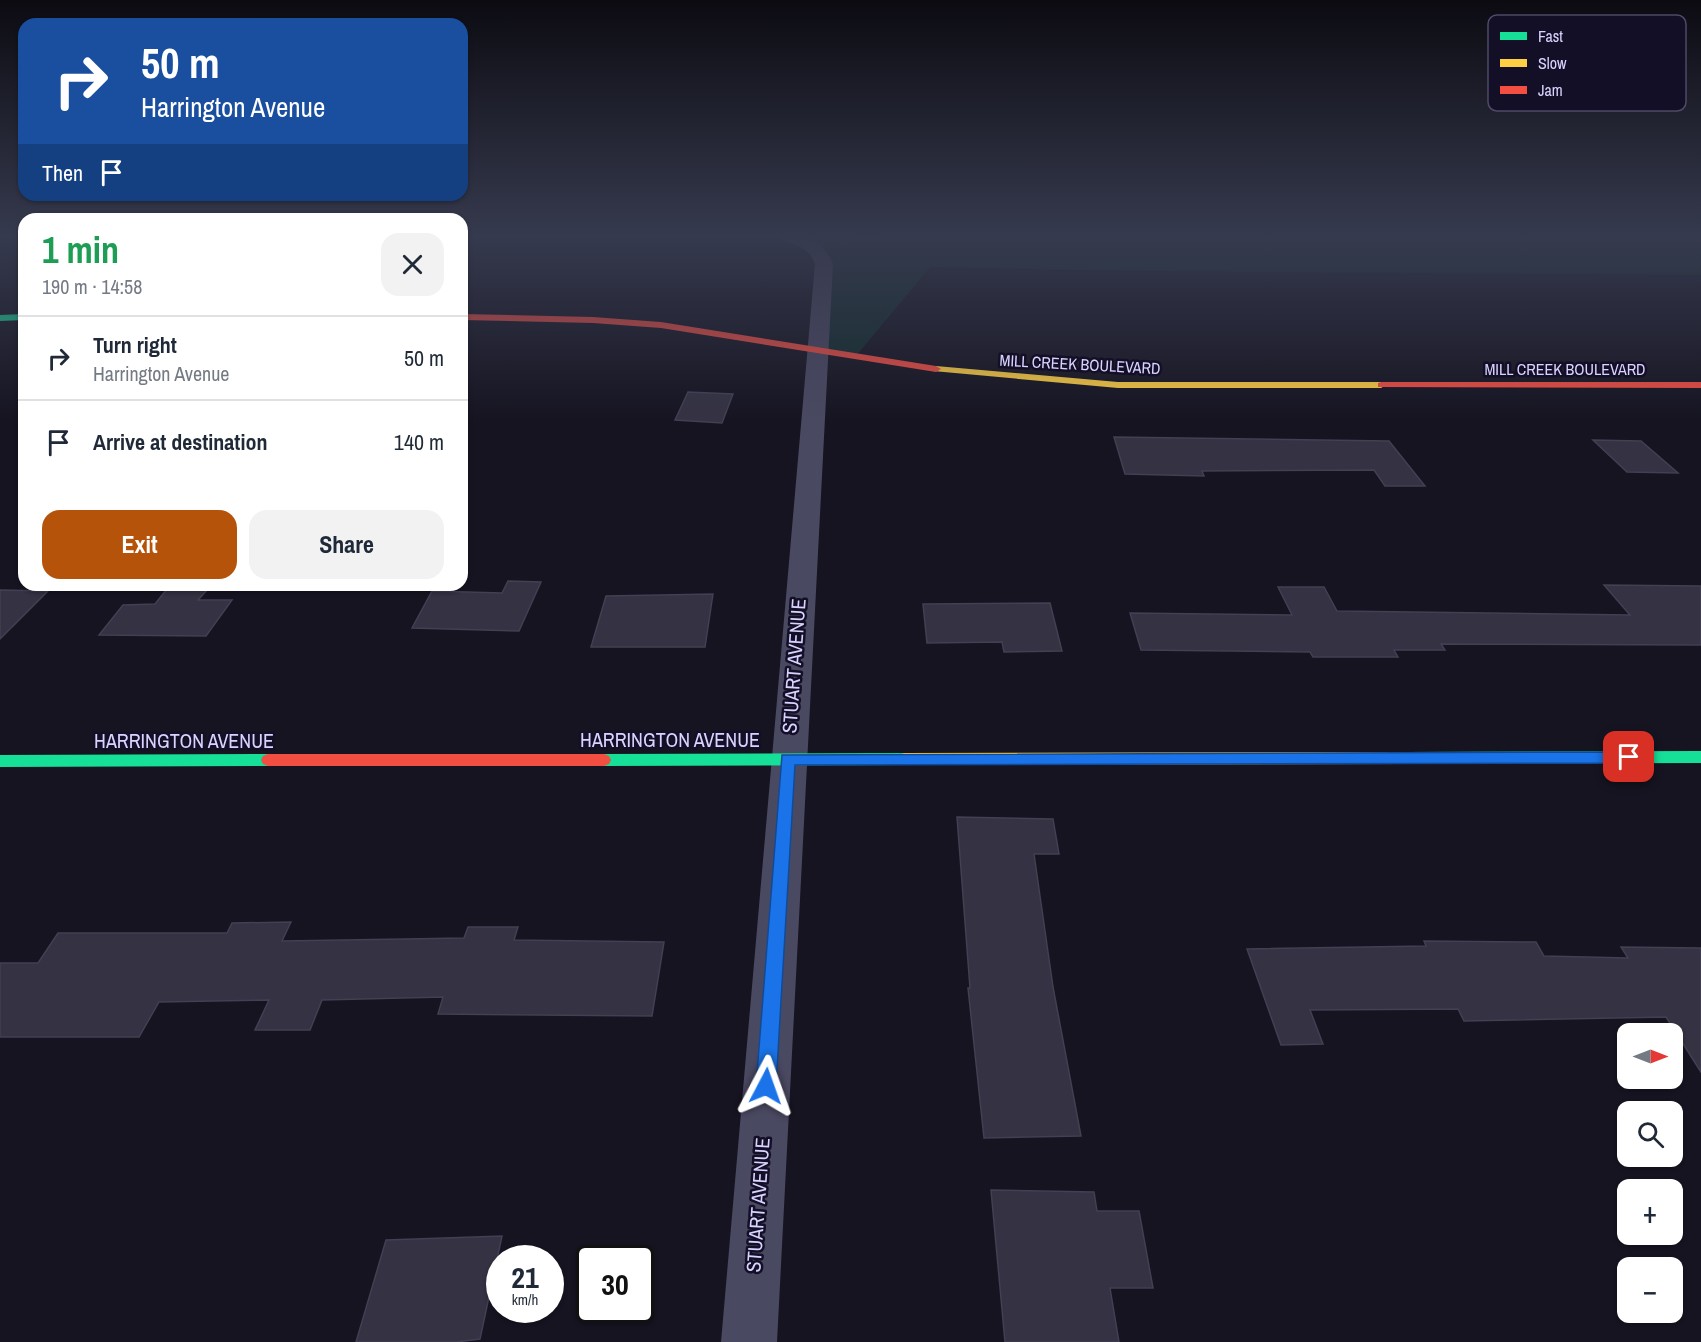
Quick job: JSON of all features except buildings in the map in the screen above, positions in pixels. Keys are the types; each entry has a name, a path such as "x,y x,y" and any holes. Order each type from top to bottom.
{"street":[{"name":"STUART AVENUE","path":"748,1342 821,297"},
{"path":"0,318 18,317"},
{"name":"MILL CREEK BOULEVARD","path":"468,317 593,320 661,325 968,373 1118,385 1701,385"},
{"name":"HARRINGTON AVENUE","path":"0,761 1701,757"}],"green space":[{"path":"821,297 905,297 856,356 817,349"}],"traffic: fast":[{"path":"0,318 18,317"},
{"path":"1407,758 1701,757"},
{"path":"604,760 904,759"},
{"path":"0,761 268,760"}],"traffic: slow":[{"path":"936,369 1118,385 1381,385"},
{"path":"904,759 1407,758"}],"traffic: jam":[{"path":"468,317 593,320 661,325 936,369"},
{"path":"1381,385 1701,385"},
{"path":"268,760 604,760"}],"route":[{"path":"766,1086 788,759 1629,757"}]}
